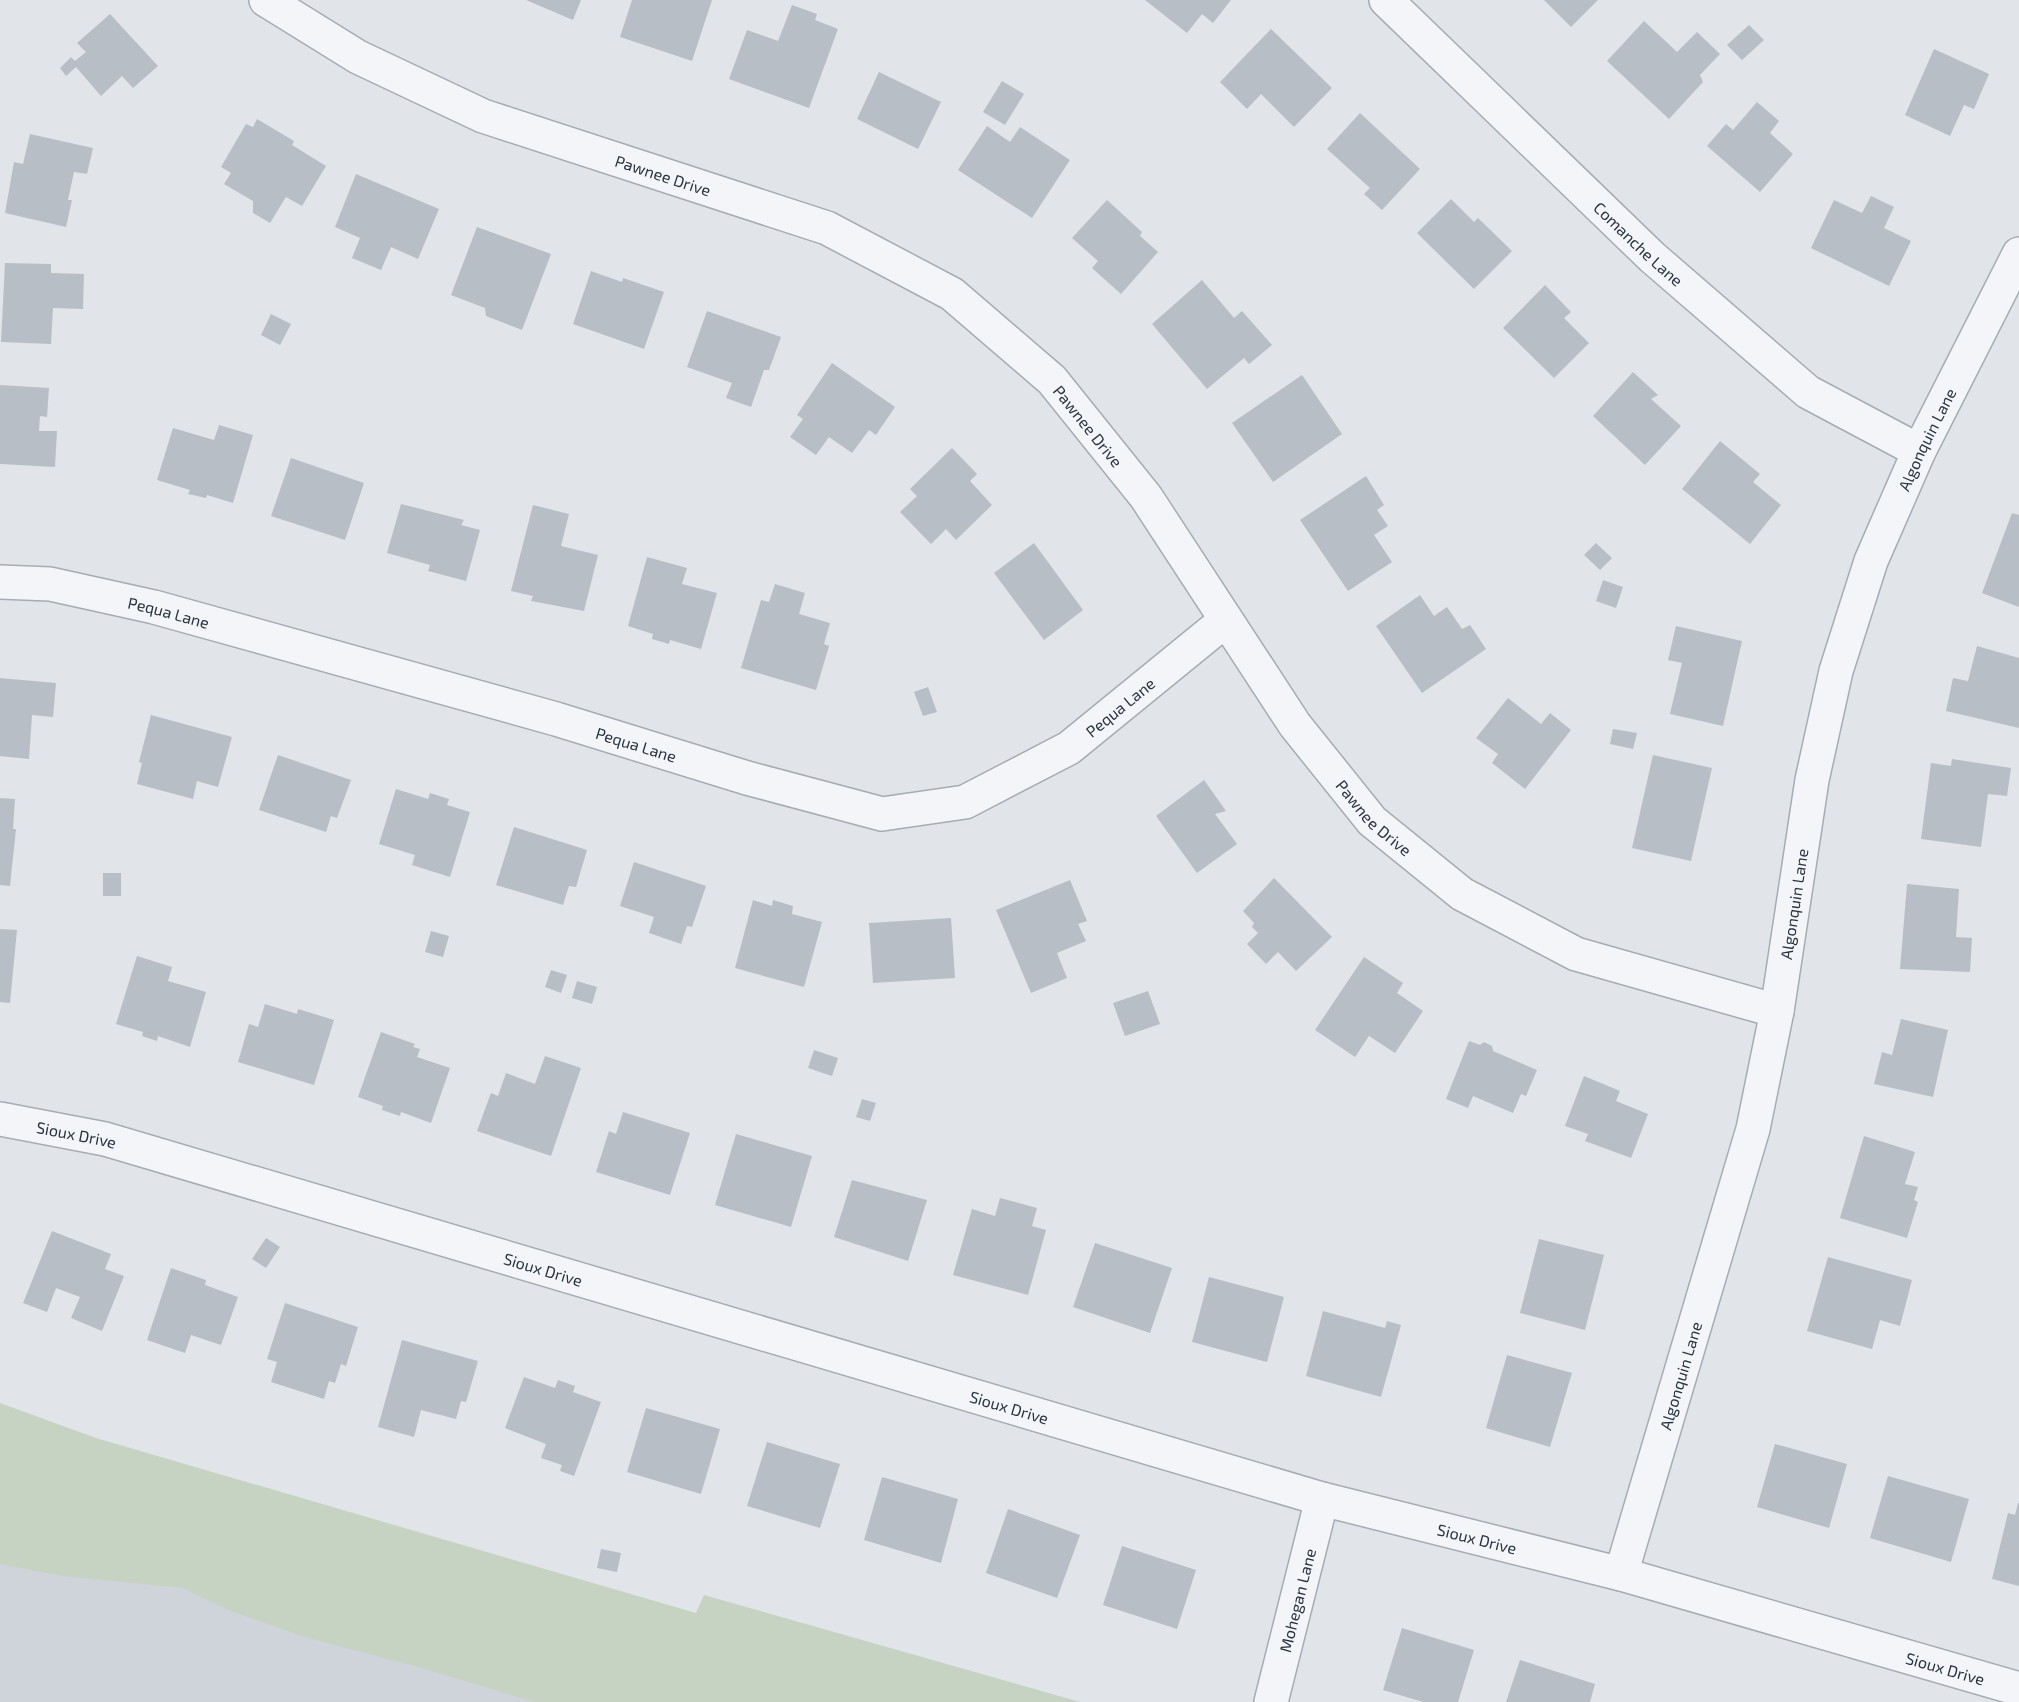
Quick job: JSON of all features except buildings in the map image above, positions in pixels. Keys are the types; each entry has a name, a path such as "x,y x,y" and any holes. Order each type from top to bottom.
{"street":[{"name":"Pawnee Drive","path":"266,0 358,57 483,116 827,228 952,294 1052,380 1146,497 1295,725 1372,821 1462,894 1576,954 1778,1011"},
{"name":"Comanche Lane","path":"1386,0 1652,257 1808,392 1919,451"},
{"name":"Algonquin Lane","path":"1621,1574 1753,1129 1778,1011 1812,780 1836,671 1871,561 1919,451 2019,255"},
{"name":"Pequa Lane","path":"0,582 50,584 154,607 556,718 747,778 882,814 965,802 1069,748 1226,620"},
{"name":"Sioux Drive","path":"0,1119 105,1139 1322,1499 1621,1574 2019,1689"},
{"name":"Mohegan Lane","path":"1271,1702 1322,1499"}],"shaded area":[{"path":"0,1472 798,1702 0,1702"}],"green space":[{"path":"0,1403 96,1438 696,1613 704,1595 1080,1702 535,1702 418,1667 308,1638 230,1611 183,1588 62,1576 0,1564"}]}
